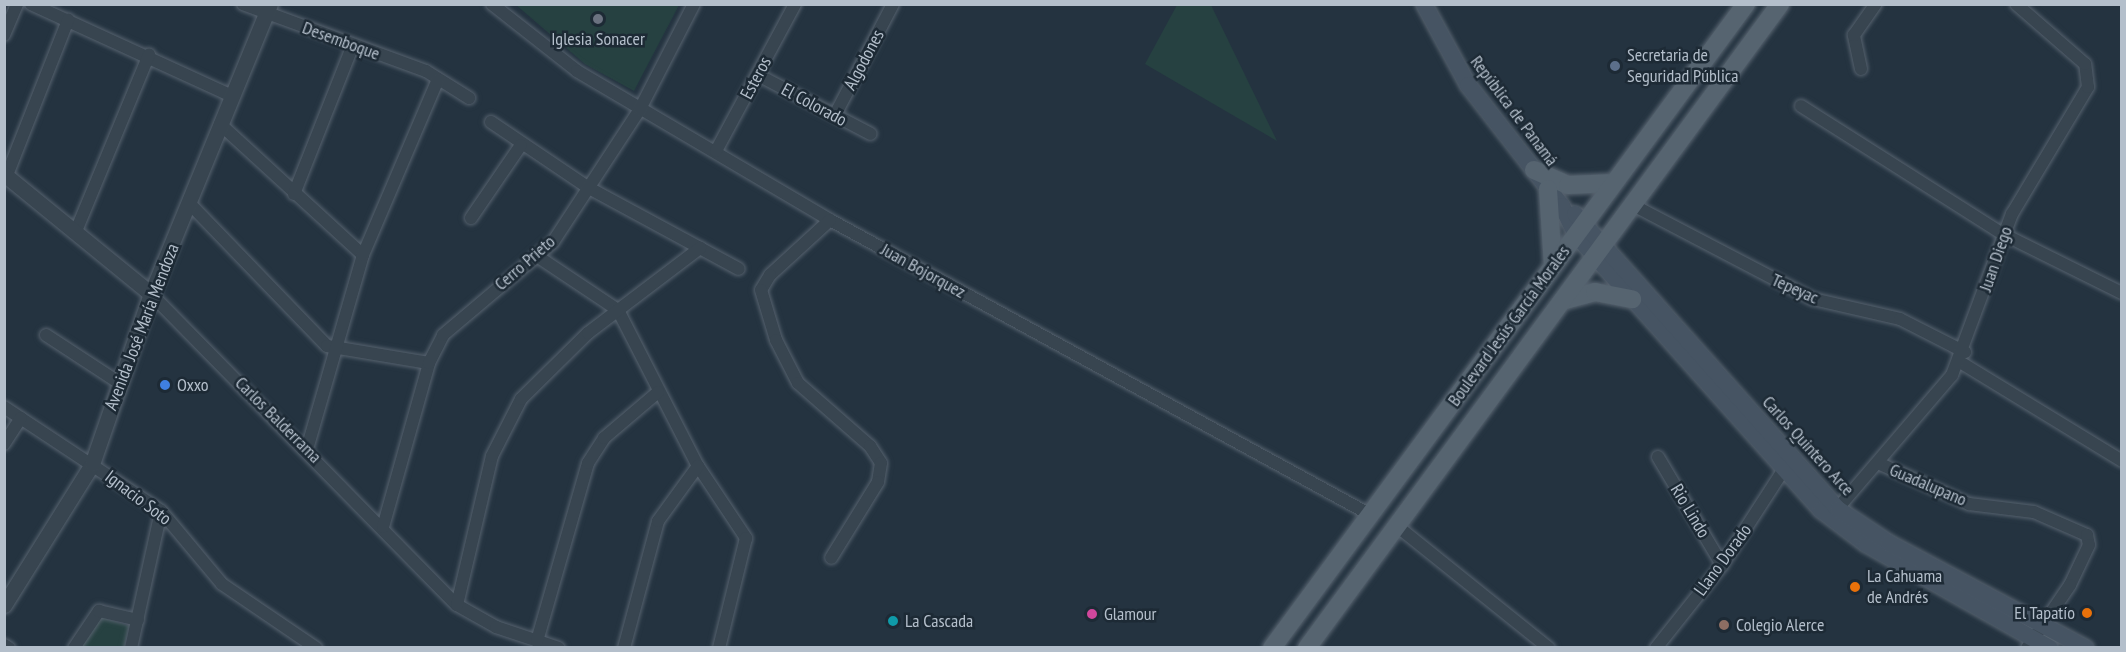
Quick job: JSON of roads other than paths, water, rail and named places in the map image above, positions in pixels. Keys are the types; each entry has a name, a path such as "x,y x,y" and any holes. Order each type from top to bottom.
{"main road":[{"name":"República de Panamá","path":"1424,4 1468,85 1581,228"},
{"name":"Boulevard Jesús García Morales","path":"1272,648 1746,4"},
{"name":"Boulevard Jesús García Morales","path":"1307,648 1565,300 1780,4"},
{"path":"1534,170 1568,185 1614,183"},
{"path":"1548,189 1553,266"},
{"name":"Carlos Quintero Arce","path":"1581,228 1834,513"},
{"name":"Carlos Quintero Arce","path":"1600,249 1632,299 1706,371 1784,469 1834,513 1889,543 2050,648"},
{"path":"1565,300 1595,292 1632,299"},
{"name":"Carlos Quintero Arce","path":"2035,637 2086,648"}],"street":[{"path":"4,35 17,4"},
{"path":"32,4 149,55 232,96"},
{"name":"Desemboque","path":"243,4 268,10 438,79 469,98"},
{"name":"Juan Bojorquez","path":"492,4 556,57 830,220 1370,514"},
{"name":"Cerro Prieto","path":"383,527 429,363 443,335 462,316 537,256 589,188 640,109 694,4"},
{"name":"Esteros","path":"716,151 795,4"},
{"name":"Algodones","path":"835,115 893,4"},
{"path":"1861,69 1854,35 1876,4"},
{"name":"Juan Diego","path":"1834,513 1878,463 1963,357 2003,234 2090,80 2085,64 2016,4"},
{"name":"Avenida José María Mendoza","path":"4,605 92,464 151,294 268,10"},
{"path":"6,175 68,20"},
{"path":"294,194 352,45"},
{"path":"76,231 149,55"},
{"name":"El Colorado","path":"758,75 871,134"},
{"path":"307,449 363,255 438,79"},
{"path":"1801,106 2003,234 2121,293"},
{"path":"491,122 521,145 589,188 739,269"},
{"path":"220,124 363,255"},
{"path":"471,218 521,145"},
{"name":"Carlos Balderrama","path":"6,175 151,294 307,449 457,605 537,641 559,648"},
{"path":"190,204 334,350 429,363"},
{"name":"Tepeyac","path":"1633,205 1813,299 1900,319 1963,357 2121,461"},
{"path":"830,220 770,275 761,290 776,340 798,383 870,446 881,463 878,482 831,558"},
{"path":"457,605 492,456 505,424 549,368 618,310 700,248"},
{"path":"537,256 618,310 658,392 698,466 746,538 719,648"},
{"path":"46,335 121,384"},
{"path":"537,641 588,463 604,438 658,392"},
{"name":"Ignacio Soto","path":"4,407 161,511 222,584 316,648"},
{"path":"4,444 21,417"},
{"name":"Rio Lindo","path":"1658,457 1722,565"},
{"name":"Guadalupano","path":"1878,463 1969,504 2034,512 2086,535 2083,560 2035,637"},
{"path":"624,648 658,521 698,466"},
{"name":"Llano Dorado","path":"1656,648 1722,565 1784,469"},
{"path":"132,647 161,511"},
{"path":"1397,526 1549,648"},
{"path":"74,648 99,611 138,620"},
{"path":"4,645 9,648"}],"place":[{"name":"Iglesia Sonacer","path":"598,19"},
{"name":"Secretaria de Seguridad Pública","path":"1615,66"},
{"name":"Oxxo","path":"165,385"},
{"name":"La Cahuama de Andrés","path":"1855,587"},
{"name":"El Tapatío","path":"2087,613"},
{"name":"Glamour","path":"1092,614"},
{"name":"La Cascada","path":"893,621"},
{"name":"Colegio Alerce","path":"1724,625"}]}
